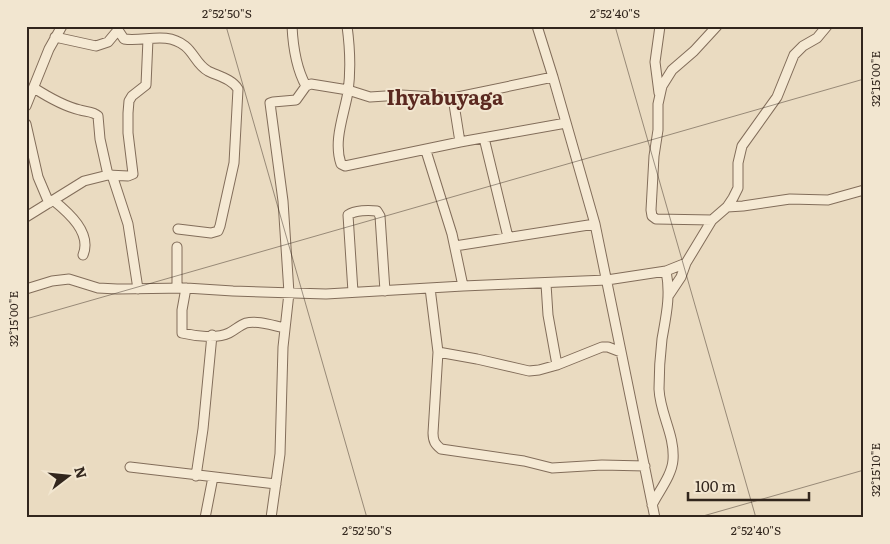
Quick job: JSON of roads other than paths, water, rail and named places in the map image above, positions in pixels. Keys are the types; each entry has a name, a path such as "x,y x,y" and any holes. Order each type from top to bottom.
{"street":[{"path":"26,106 54,37 62,26"},
{"path":"292,26 300,76 306,86"},
{"path":"347,26 350,61 348,90 338,147 341,164 345,166 460,142 566,123"},
{"path":"537,26 595,224 655,518"},
{"path":"660,26 655,62 660,96"},
{"path":"712,220 660,219 652,216 651,210 662,86 668,75 716,26"},
{"path":"669,295 681,277 686,262 712,220 727,207 738,188 738,163 742,146 747,136 777,97 794,55 803,46 817,38 827,26"},
{"path":"54,37 96,46 108,42 118,28 124,39 170,38 185,46 206,70 236,85 238,92 234,163 218,231 211,233 178,229"},
{"path":"26,217 84,181 110,175 130,175 134,172 128,113 131,97 146,85 148,39"},
{"path":"272,518 280,454 282,364 290,293 283,201 269,105 273,102 296,100 306,86 314,84 348,90 370,97 401,95 453,98 553,77"},
{"path":"34,88 78,110 97,114 103,156 128,224 138,289"},
{"path":"453,98 460,142"},
{"path":"26,124 38,176 51,201 72,217 84,237 86,245 83,255"},
{"path":"484,138 508,238"},
{"path":"426,150 455,246 463,286"},
{"path":"727,207 790,199 828,200 864,190"},
{"path":"353,292 348,215 352,212 374,211 380,216 385,291"},
{"path":"455,246 595,224"},
{"path":"176,246 182,288 182,333 226,334 247,323 253,322 286,328"},
{"path":"26,289 52,281 69,279 98,288 182,288 290,293 385,291 607,280 666,271 686,262"},
{"path":"652,505 671,470 673,461 672,443 661,405 659,390 660,360 669,295 666,271"},
{"path":"546,284 548,315 557,365"},
{"path":"430,288 438,352 433,441 441,449 524,461 552,468 602,465 645,466"},
{"path":"196,476 203,429 212,335"},
{"path":"438,352 460,355 529,371 557,365 602,347 608,347 621,352"},
{"path":"130,468 276,484"},
{"path":"205,518 213,477"}],"district":[{"name":"Ihyabuyaga","path":"445,96"}]}
